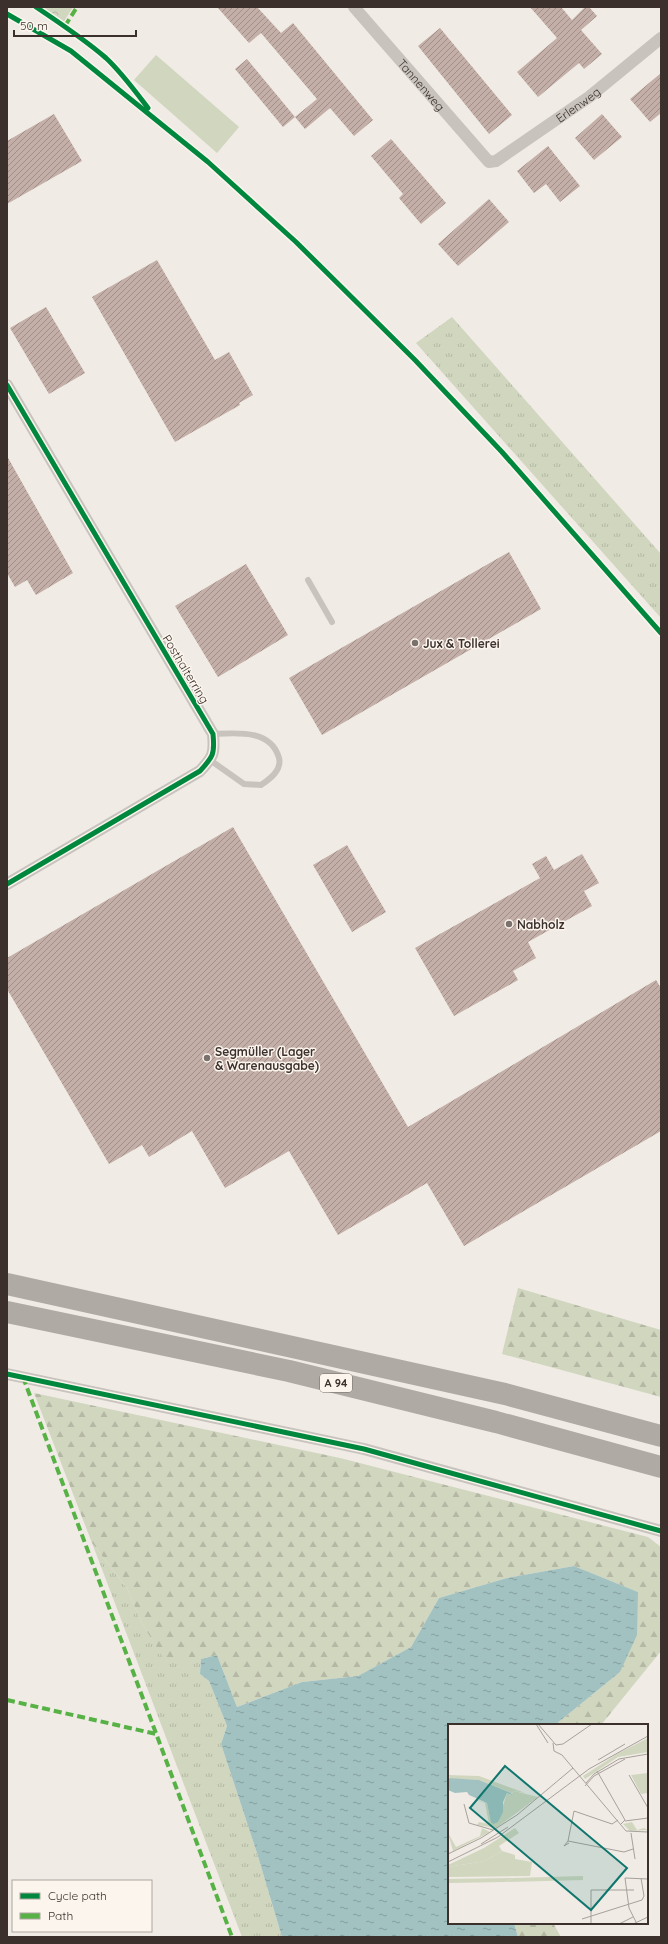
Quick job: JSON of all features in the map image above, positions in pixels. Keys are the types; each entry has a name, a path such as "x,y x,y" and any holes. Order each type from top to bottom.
{"highway":[{"name":"A 94","path":"7,1284 505,1394 661,1436"},
{"name":"A 94","path":"7,1312 296,1373 496,1422 661,1467"}],"street":[{"name":"Tannenweg","path":"354,7 489,162"},
{"name":"Erlenweg","path":"489,162 496,160 589,97 661,38"},
{"name":"Posthalterring","path":"7,385 213,734 215,750 210,760"},
{"path":"7,884 200,771 210,760"},
{"path":"7,1374 364,1449 661,1531"}],"lane":[{"path":"308,580 332,622"},
{"path":"210,760 244,784 261,785 276,773 280,761 276,748 267,739 244,733 213,734"}],"green space":[{"path":"40,7 73,7 63,23"},
{"path":"156,55 239,127 217,153 134,80"},
{"path":"452,317 661,554 661,618 416,343"},
{"path":"518,1288 661,1330 661,1397 502,1354"},
{"path":"34,1393 340,1458 648,1537 661,1547 661,1651 602,1724 556,1724 620,1672 638,1592 574,1566 507,1578 439,1598 411,1647 358,1676 302,1682 237,1707 217,1655 201,1659 164,1659 141,1622 127,1588 92,1543"},
{"path":"92,1543 127,1588 141,1622 164,1658 201,1659 200,1674 209,1681 227,1726 221,1744 257,1853 282,1937 242,1937"},
{"path":"514,1924 554,1924 561,1937 518,1937"}],"water":[{"path":"574,1566 638,1592 637,1635 620,1672 556,1724 448,1724 448,1924 514,1924 518,1937 282,1937 257,1853 221,1744 227,1726 209,1681 200,1674 201,1659 217,1655 237,1707 302,1682 358,1676 411,1647 439,1598 507,1578"}],"building":[{"path":"217,7 257,7 281,33 293,23 373,120 354,136 330,108 305,129 295,117 317,99 261,33 249,43"},
{"path":"530,7 561,7 572,20 585,7 589,7 597,16 581,30 602,54 584,69 579,63 538,97 517,72 557,38"},
{"path":"440,28 512,115 489,134 418,46"},
{"path":"247,59 295,117 283,127 235,69"},
{"path":"661,73 661,113 650,122 630,99"},
{"path":"54,114 82,161 7,204 7,141"},
{"path":"602,114 622,137 594,160 575,138"},
{"path":"391,139 446,203 421,224 399,198 403,194 371,156"},
{"path":"548,146 580,186 560,202 546,184 534,193 517,171"},
{"path":"489,199 509,222 458,266 438,244"},
{"path":"157,260 215,360 229,352 253,395 239,403 240,405 175,442 92,297"},
{"path":"46,307 85,373 49,394 10,328"},
{"path":"7,456 73,573 36,595 27,580 15,587 7,573"},
{"name":"Jux & Tollerei","path":"509,552 541,609 322,735 289,678"},
{"path":"246,564 288,635 218,677 175,606"},
{"name":"Segmüller (Lager & Warenausgabe)","path":"233,827 408,1127 656,980 661,988 661,1131 464,1246 427,1183 338,1235 289,1151 225,1188 192,1131 149,1157 142,1145 109,1164 7,989 7,958"},
{"path":"347,845 386,912 352,932 313,865"},
{"name":"Nabholz","path":"582,854 599,883 584,891 592,906 528,942 536,958 513,971 518,980 454,1016 415,948 540,878 532,864 546,856 554,870"}],"marked path":[{"path":"65,26 77,7"},
{"path":"23,1377 232,1937"},
{"path":"7,1700 156,1734"}],"cycle path":[{"path":"36,7 81,38 106,58 123,76 148,108"},
{"path":"7,14 71,51 208,162 296,242 415,360 502,452 661,633"},
{"path":"7,385 213,734 214,746 212,755 200,771 7,884"},
{"path":"7,1374 364,1449 661,1531"}],"place":[{"name":"Jux & Tollerei","path":"415,643"},
{"name":"Nabholz","path":"509,924"},
{"name":"Segmüller (Lager & Warenausgabe)","path":"207,1058"}]}
